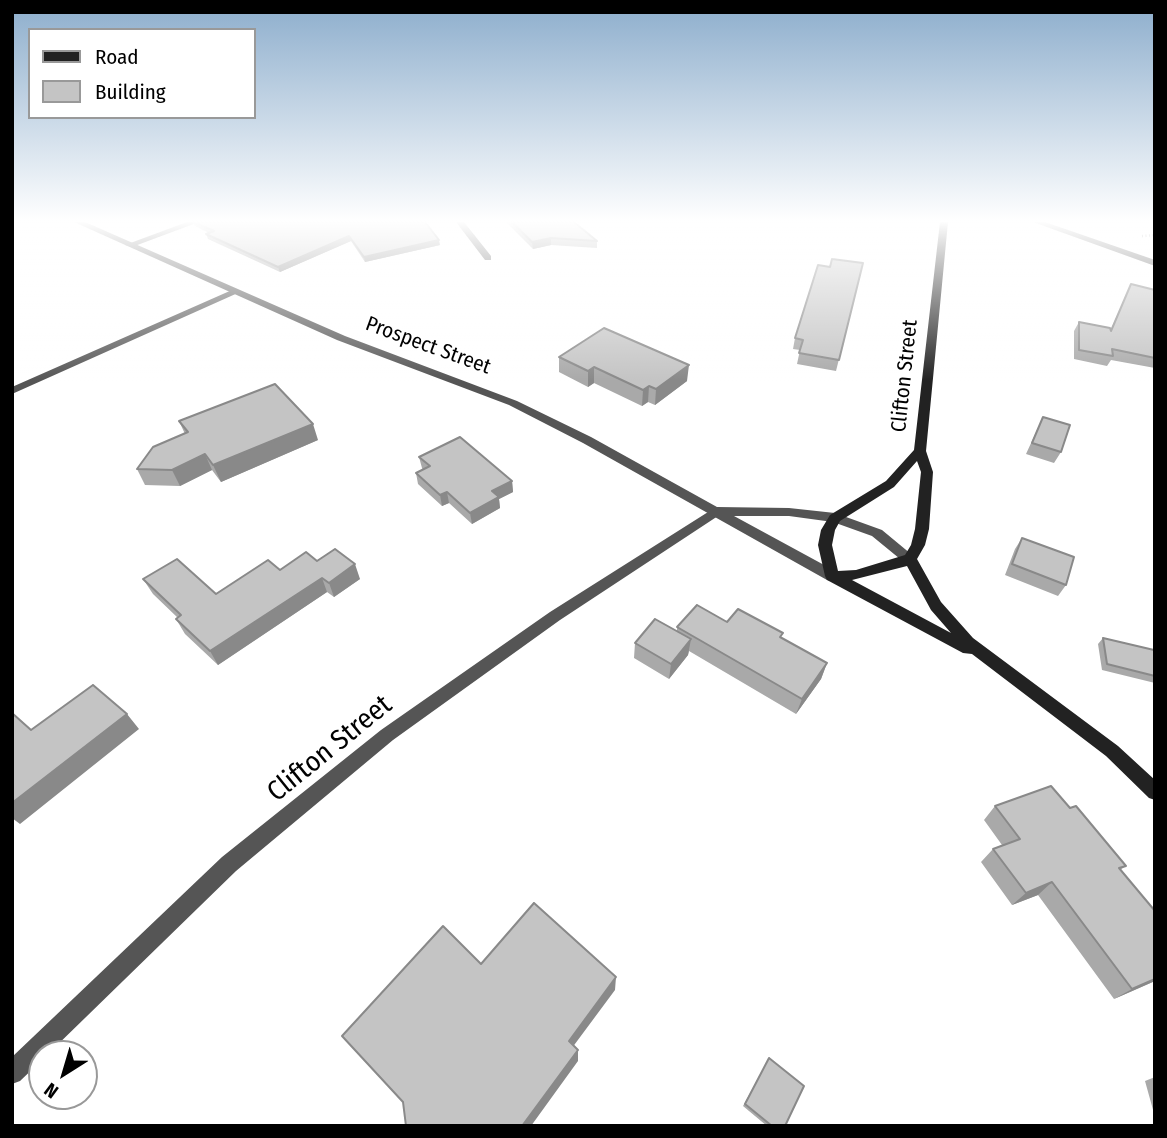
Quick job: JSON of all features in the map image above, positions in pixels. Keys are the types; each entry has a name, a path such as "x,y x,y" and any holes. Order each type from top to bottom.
{"main road":[{"name":"Clifton Street","path":"910,559 922,529 927,472 920,451 938,275"},
{"name":"Clifton Street","path":"835,518 890,484 920,451"},
{"path":"835,518 828,530 825,545 832,576 877,571 910,559"},
{"name":"Prospect Street","path":"910,559 936,606 951,626 1112,751 1155,792"},
{"name":"Prospect Street","path":"832,576 995,662"}],"street":[{"name":"Prospect Street","path":"197,275 341,338 513,403 832,576"},
{"path":"12,391 235,292"},
{"name":"Prospect Street","path":"716,511 789,512 835,518 877,533 910,559"},
{"name":"Clifton Street","path":"12,1073 229,864 387,735 555,616 716,511"}],"building":[{"path":"815,275 860,275 839,360 799,353 803,340 795,338"},
{"path":"1131,284 1155,290 1155,358 1112,349 1113,356 1079,350 1079,322 1110,328 1111,331"},
{"path":"604,328 689,365 656,389 649,386 643,390 594,367 588,371 559,357"},
{"path":"275,384 313,424 213,465 205,454 172,470 137,469 153,447 188,432 179,421"},
{"path":"1043,417 1070,425 1061,452 1032,443"},
{"path":"460,437 512,481 492,491 499,497 470,513 447,492 440,495 416,473 430,466 419,457"},
{"path":"1022,538 1074,557 1066,585 1012,564"},
{"path":"335,549 355,564 329,583 322,578 210,651 176,619 181,615 143,579 177,559 216,594 268,560 280,570 306,552 317,561"},
{"path":"697,605 727,622 738,609 783,633 780,637 827,663 802,699 677,627"},
{"path":"655,619 691,639 671,664 635,643"},
{"path":"1103,638 1154,650 1155,676 1107,664"},
{"path":"93,685 127,714 12,803 12,713 31,730"},
{"path":"1051,786 1070,808 1076,806 1126,866 1119,868 1155,911 1155,979 1132,989 1052,882 1026,893 993,849 1020,839 995,806"},
{"path":"534,903 616,977 569,1041 578,1050 522,1126 406,1126 403,1102 342,1036 443,926 481,964"},
{"path":"769,1058 804,1086 785,1126 772,1126 745,1104"}]}
